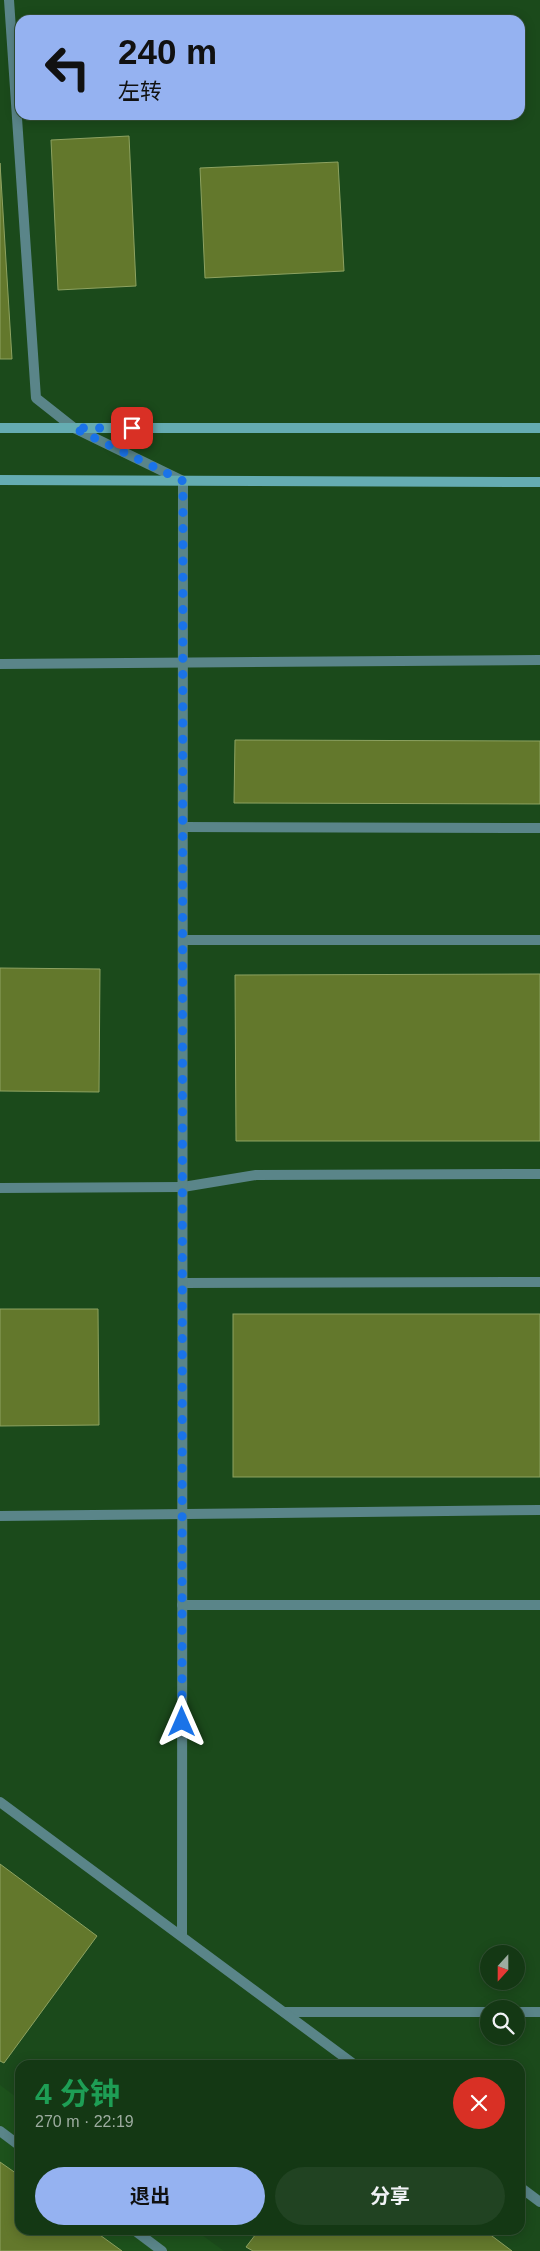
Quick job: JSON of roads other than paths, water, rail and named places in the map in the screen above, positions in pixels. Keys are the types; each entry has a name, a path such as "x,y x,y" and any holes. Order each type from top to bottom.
{"main road":[{"path":"0,428 540,428"},
{"path":"0,480 540,482"}],"street":[{"path":"9,0 15,88"},
{"path":"17,120 36,398 74,428 183,481 182,1936"},
{"path":"0,664 540,660"},
{"path":"183,827 540,828"},
{"path":"183,940 540,940"},
{"path":"0,1188 183,1187 256,1174 540,1174"},
{"path":"183,1283 540,1282"},
{"path":"0,1516 182,1512 540,1510"},
{"path":"182,1605 540,1605"},
{"path":"0,1802 348,2060"},
{"path":"284,2012 480,2012"},
{"path":"525,2012 540,2012"},
{"path":"0,2131 15,2142"},
{"path":"525,2191 540,2202"},
{"path":"141,2235 162,2251"}]}
